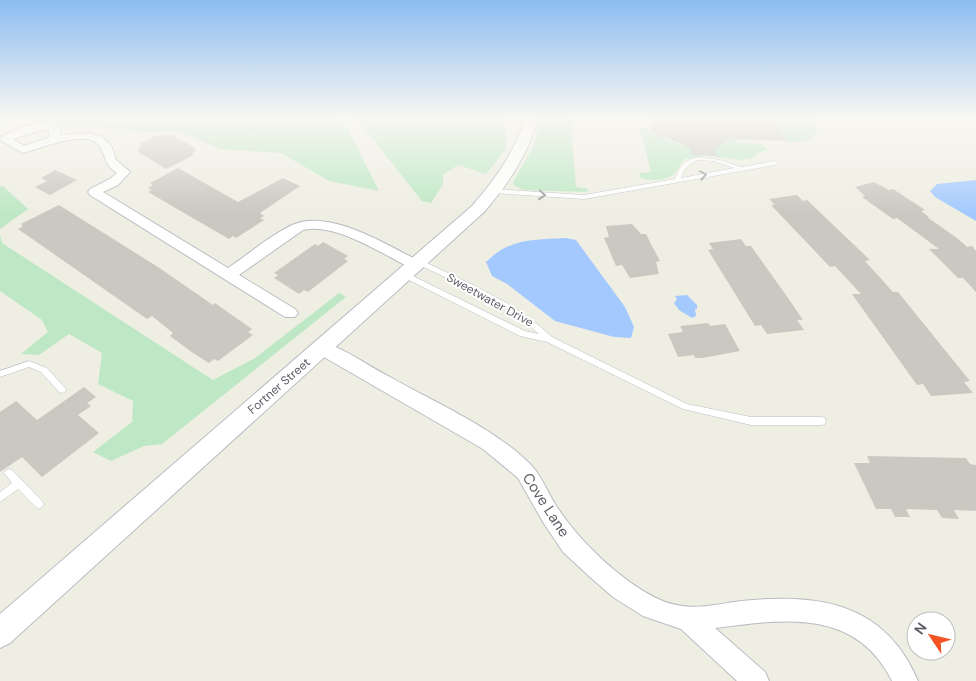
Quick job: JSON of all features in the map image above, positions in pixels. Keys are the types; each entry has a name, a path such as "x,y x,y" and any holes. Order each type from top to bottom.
{"street":[{"path":"108,150 114,165 124,172 114,182 94,192 290,313"},
{"name":"Fortner Street","path":"0,634 413,267 494,191 520,150"},
{"path":"228,275 299,226 317,222 338,228 413,267"},
{"name":"Cove Lane","path":"322,348 490,443 511,458 525,472 550,515 571,544 621,590 652,608 688,620 756,681"},
{"name":"Cove Lane","path":"688,620 782,610 813,610 841,616 867,630 888,651 905,681"}],"lane":[{"path":"677,180 684,165 695,160 721,161 740,168"},
{"path":"494,191 584,197 775,163"},
{"name":"Sweetwater Drive","path":"413,267 523,334 549,339"},
{"name":"Sweetwater Drive","path":"413,267 478,291 534,323 549,339"},
{"path":"549,339 686,407 751,421 822,421"},
{"path":"0,374 29,364 44,370 62,390"},
{"path":"10,473 39,504"},
{"path":"0,498 19,483"}],"green space":[{"path":"232,150 358,150 379,191 329,181 281,153"},
{"path":"381,150 506,150 486,174 458,165 443,175 443,184 431,203 422,201"},
{"path":"531,150 573,150 576,187 588,189 587,192 524,190 515,186 513,182"},
{"path":"645,150 691,150 692,155 701,155 702,157 685,159 675,173 668,178 652,180 639,177 640,173 651,172"},
{"path":"713,150 768,150 758,153 755,157 740,160 709,156"},
{"path":"0,186 3,186 28,209 0,229"},
{"path":"0,235 2,243 213,380 255,358 339,293 346,297 162,444 144,446 111,461 93,452 132,422 133,401 98,384 102,353 69,334 39,355 21,354 48,332 42,320 0,291"}],"water":[{"path":"976,180 976,221 935,197 930,191 937,184"},
{"path":"566,238 576,240 625,307 634,327 631,338 614,337 555,321 507,284 492,276 486,262 504,248 513,244 533,240"},
{"path":"687,295 697,305 697,309 695,309 696,316 692,318 679,310 674,303 677,299 675,296"}],"building":[{"path":"691,150 714,150 717,156 692,155"},
{"path":"137,151 196,151 191,154 194,155 166,169"},
{"path":"178,168 238,202 283,178 300,186 260,213 264,216 260,218 264,220 236,238 233,236 229,239 148,192 152,190 148,188 153,185 150,183"},
{"path":"55,170 77,180 50,195 35,187 47,181 41,178"},
{"path":"874,182 889,190 893,189 925,210 921,211 967,247 972,246 976,251 976,292 963,278 958,278 929,249 939,249 897,218 893,219 862,197 865,196 855,187"},
{"path":"797,195 803,201 807,200 870,260 865,261 893,292 898,292 970,381 964,382 973,393 931,396 923,384 917,385 852,294 861,294 835,266 830,267 771,205 775,205 769,199"},
{"path":"59,205 158,267 213,305 215,303 252,329 248,332 253,335 218,361 214,359 209,363 193,353 170,336 173,333 152,316 147,319 18,229 23,226 21,224"},
{"path":"632,224 641,234 646,234 660,261 656,262 659,274 630,278 622,265 616,266 604,238 609,237 606,226"},
{"path":"741,239 746,246 751,246 788,298 803,320 797,320 804,330 767,334 761,325 755,326 708,250 713,249 709,243"},
{"path":"323,242 348,256 344,259 348,261 308,292 304,290 299,294 274,278 278,275 274,273 315,244 318,246"},
{"path":"708,323 710,326 725,324 740,351 702,358 695,358 694,355 678,357 668,334 683,332 680,326"},
{"path":"84,387 96,397 87,403 91,406 78,415 99,433 42,477 22,457 0,472 0,412 16,401 37,420"},
{"path":"867,456 966,458 970,464 976,465 976,511 954,510 959,519 942,518 937,510 906,509 910,517 895,517 891,509 876,509 854,463 870,463"}]}
